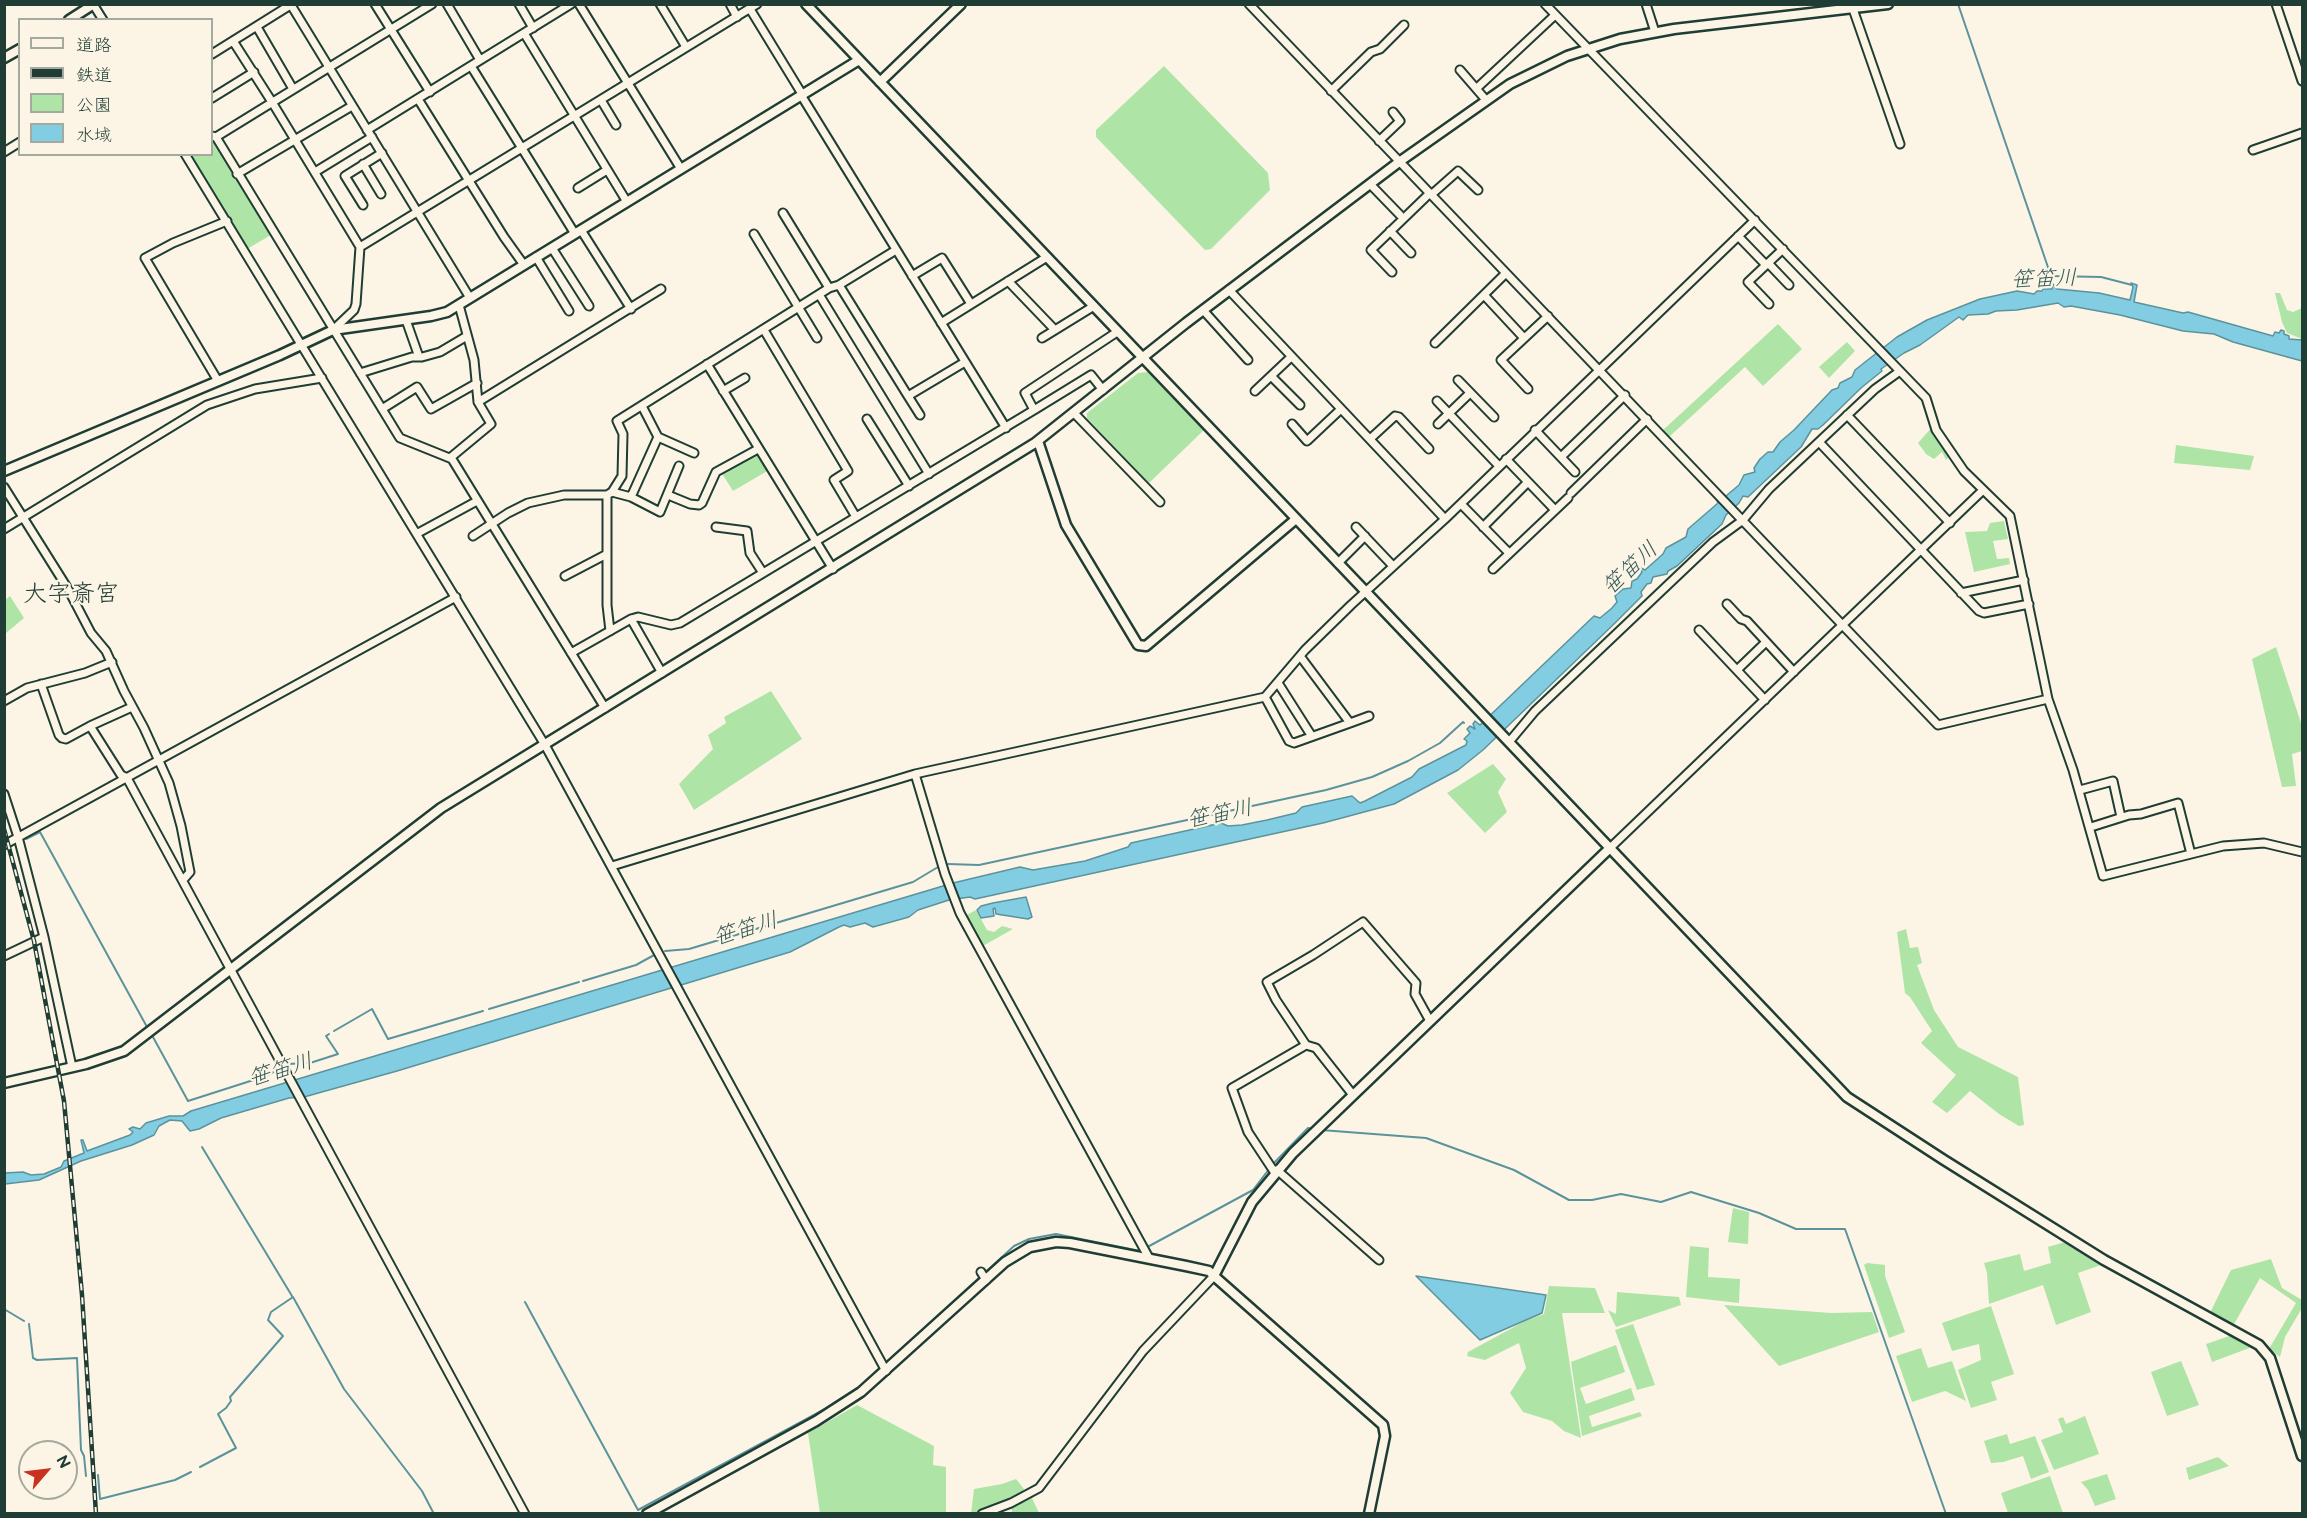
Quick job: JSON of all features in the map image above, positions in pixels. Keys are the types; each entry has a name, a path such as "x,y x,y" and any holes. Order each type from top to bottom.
{"street":[{"path":"375,4 429,92"},
{"path":"432,4 214,136 400,438 450,458 605,708"},
{"path":"447,4 480,60"},
{"path":"519,4 533,28"},
{"path":"367,130 571,4"},
{"path":"579,4 681,169"},
{"path":"660,4 686,47"},
{"path":"730,4 737,16"},
{"path":"806,4 1847,1096 2104,1260 2259,1345 2270,1358 2302,1456"},
{"path":"880,82 961,4"},
{"path":"1249,4 1938,725 2048,699"},
{"path":"1545,4 1926,398 1936,430 1964,471 2010,516 2048,699 2080,790 2103,876 2223,846 2264,843 2302,852"},
{"path":"1646,4 1655,32"},
{"path":"2276,4 2302,81"},
{"path":"72,18 94,5 102,18"},
{"path":"213,53 292,5 470,298"},
{"path":"4,1083 72,1067 124,1051 428,817 1038,441 1203,310 1399,162 1486,100 1535,71 1587,48 1655,32 1885,5"},
{"path":"360,247 753,7 802,94 1006,428"},
{"path":"1853,9 1900,144"},
{"path":"1477,88 1553,17"},
{"path":"1330,91 1371,52 1380,49 1404,25"},
{"path":"257,27 293,88"},
{"path":"524,33 627,202"},
{"path":"4,471 302,345 333,330 354,310 360,247 233,41"},
{"path":"4,58 18,50"},
{"path":"333,330 442,314 859,60"},
{"path":"471,66 522,148 631,309"},
{"path":"1460,70 1486,100"},
{"path":"213,97 254,72"},
{"path":"418,99 524,265"},
{"path":"600,100 616,125"},
{"path":"237,174 352,106"},
{"path":"1379,141 1400,121 1393,112"},
{"path":"2253,150 2302,133"},
{"path":"315,172 372,137"},
{"path":"4,152 18,143"},
{"path":"363,205 345,176 382,153"},
{"path":"186,156 545,745 884,1367"},
{"path":"363,165 381,194"},
{"path":"578,188 607,170"},
{"path":"1392,272 1371,250 1390,231 1458,171 1478,190"},
{"path":"1370,184 1400,215"},
{"path":"783,213 829,288"},
{"path":"612,866 915,774 1265,697 1299,656 1365,592 1446,519 1535,430 1755,220"},
{"path":"218,381 145,258 227,221"},
{"path":"1390,231 1411,253"},
{"path":"754,234 817,338"},
{"path":"1738,236 1789,285"},
{"path":"552,248 589,306"},
{"path":"1769,304 1748,282 1783,249"},
{"path":"610,631 607,605 607,554 610,494 622,476 623,434 617,421 820,296 829,288 839,285 897,250"},
{"path":"536,257 569,311"},
{"path":"941,323 1047,257"},
{"path":"912,276 942,258 971,304"},
{"path":"1435,343 1506,273"},
{"path":"1008,281 1055,330"},
{"path":"839,285 920,415"},
{"path":"478,402 661,289"},
{"path":"1229,290 1446,519"},
{"path":"1484,295 1524,338"},
{"path":"820,296 929,474"},
{"path":"450,458 491,424 478,402 474,360 459,305"},
{"path":"1042,338 1094,306"},
{"path":"1203,310 1248,360"},
{"path":"1528,389 1501,360 1548,316"},
{"path":"406,320 419,357"},
{"path":"764,330 848,471 834,480 856,518"},
{"path":"1034,410 1025,393 1117,332"},
{"path":"360,373 411,357 440,352 467,336"},
{"path":"1255,391 1291,357"},
{"path":"908,396 965,362"},
{"path":"707,364 833,569"},
{"path":"1509,742 1535,711 1713,542 1742,518 1769,489 1875,389 1900,371"},
{"path":"571,654 631,619 643,617 671,625 680,623 1091,375 1103,390"},
{"path":"1271,376 1300,405"},
{"path":"4,529 207,405 255,389 322,378"},
{"path":"723,391 745,378"},
{"path":"1458,380 1494,417"},
{"path":"382,409 417,387 431,409 477,383"},
{"path":"1438,424 1470,393"},
{"path":"1561,457 1624,395"},
{"path":"1437,401 1499,466"},
{"path":"642,406 658,437 694,453"},
{"path":"1292,424 1307,441 1341,409"},
{"path":"1074,412 1160,502"},
{"path":"1847,415 1950,523"},
{"path":"1370,439 1395,416 1399,417 1429,449"},
{"path":"867,419 909,486"},
{"path":"1493,569 1647,419"},
{"path":"1535,430 1575,472"},
{"path":"631,497 658,437"},
{"path":"1038,441 1066,525 1138,645 1146,646 1296,519"},
{"path":"1819,442 1979,611 1984,613 2029,604"},
{"path":"668,495 690,504 699,505 716,472 758,449"},
{"path":"1506,459 1555,510"},
{"path":"472,536 528,503 564,495 610,494 631,497 660,512 679,466"},
{"path":"1483,527 1528,482"},
{"path":"4,487 68,589 91,633 106,651 132,708 144,728 169,783 181,825 190,872 183,880"},
{"path":"982,1514 1011,1503 1039,1488 1143,1351 1214,1276 1247,1211 1273,1169 1353,1095 1982,491"},
{"path":"417,533 477,501"},
{"path":"1461,504 1509,554"},
{"path":"716,527 747,531 750,553 763,573"},
{"path":"1356,527 1393,566"},
{"path":"1338,563 1365,536"},
{"path":"565,576 607,554"},
{"path":"1961,593 2024,580"},
{"path":"4,845 456,597"},
{"path":"1727,604 1794,672"},
{"path":"631,619 662,673"},
{"path":"1699,630 1765,700"},
{"path":"1737,670 1766,642"},
{"path":"1299,656 1350,723"},
{"path":"4,700 27,688 85,673 112,662"},
{"path":"1278,683 1311,735"},
{"path":"41,684 62,738 66,739 132,708"},
{"path":"1265,697 1289,741 1294,743 1369,716"},
{"path":"90,726 121,775 127,778 525,1514"},
{"path":"915,774 945,874 959,911 1146,1252"},
{"path":"2080,790 2112,781 2121,817"},
{"path":"4,794 18,837 44,937 72,1067"},
{"path":"2091,827 2178,803 2191,854"},
{"path":"1306,1046 1267,982 1363,922 1416,983 1415,994 1430,1021"},
{"path":"4,956 44,937"},
{"path":"1353,1095 1316,1048 1306,1046 1232,1088 1248,1132 1273,1169 1379,1260"},
{"path":"647,1514 816,1421 861,1392 884,1367 983,1276 1015,1254 1050,1242 1146,1252 1206,1270 1214,1276 1383,1425 1385,1433 1369,1514"}],"green space":[{"path":"1164,66 1268,173 1270,190 1211,249 1205,250 1096,137 1096,130"},
{"path":"213,141 271,235 247,249 191,156 213,156"},
{"path":"2275,293 2280,293 2287,310 2293,312 2302,308 2302,339 2287,333"},
{"path":"1778,324 1802,349 1763,386 1745,367 1669,437 1662,431"},
{"path":"1847,342 1855,351 1829,378 1819,367"},
{"path":"1148,372 1204,430 1149,483 1087,418 1087,413 1138,373"},
{"path":"1933,426 1950,456 1946,460 1942,452 1934,459 1926,454 1918,443"},
{"path":"2176,445 2254,456 2250,470 2174,463"},
{"path":"758,453 769,470 733,491 721,472"},
{"path":"2004,521 2008,539 1993,541 1997,559 2009,558 2010,564 1974,572 1965,532 1987,531 1990,523"},
{"path":"10,596 24,618 5,634 5,600"},
{"path":"2276,647 2302,726 2302,751 2292,754 2296,786 2282,787 2252,659"},
{"path":"771,691 802,739 694,810 679,784 713,749 708,735 726,723 724,717"},
{"path":"1493,764 1506,779 1498,792 1507,812 1485,833 1447,793"},
{"path":"976,910 987,930 994,932 1002,926 1013,929 981,947 965,916"},
{"path":"1906,929 1910,948 1918,947 1922,963 1917,965 1934,1010 1958,1047 2018,1077 2024,1125 2019,1126 1999,1114 1970,1091 1947,1113 1932,1102 1956,1075 1921,1043 1932,1031 1905,993 1897,932"},
{"path":"1733,1208 1749,1212 1748,1244 1728,1242"},
{"path":"2065,1242 2101,1265 2078,1273 2091,1312 2056,1325 2043,1285 1989,1304 1984,1263 2020,1254 2024,1271 2051,1263 2048,1247"},
{"path":"1690,1246 1709,1248 1708,1277 1740,1279 1739,1303 1686,1297"},
{"path":"2271,1259 2282,1288 2302,1300 2302,1308 2285,1337 2280,1357 2269,1349 2296,1303 2260,1278 2233,1326 2210,1313 2231,1270"},
{"path":"1867,1263 1885,1265 1885,1276 1905,1332 1889,1338 1864,1265"},
{"path":"1549,1286 1595,1288 1605,1313 1562,1313 1581,1438 1564,1431 1552,1421 1523,1412 1510,1393 1526,1368 1519,1343 1485,1360 1467,1356 1468,1352 1525,1321 1544,1314"},
{"path":"1617,1292 1679,1297 1681,1305 1616,1327 1608,1310 1616,1314"},
{"path":"1724,1305 1831,1313 1872,1312 1879,1332 1779,1366"},
{"path":"1991,1306 2014,1374 1991,1382 1997,1400 1971,1408 1958,1370 1981,1360 1979,1344 1952,1351 1942,1323"},
{"path":"1633,1324 1655,1385 1637,1390 1615,1330"},
{"path":"2232,1335 2252,1347 2212,1362 2206,1344"},
{"path":"1616,1345 1625,1372 1580,1388 1586,1404 1631,1388 1635,1400 1589,1416 1592,1427 1640,1412 1642,1416 1582,1436 1571,1362"},
{"path":"1921,1348 1928,1368 1952,1361 1966,1401 1945,1391 1912,1402 1896,1356"},
{"path":"2181,1361 2199,1405 2167,1416 2151,1372"},
{"path":"857,1405 934,1446 933,1465 946,1467 946,1513 820,1513 808,1433"},
{"path":"2085,1416 2099,1454 2054,1470 2041,1440 2063,1432 2058,1419 2063,1417 2066,1424"},
{"path":"2007,1434 2010,1444 2035,1436 2049,1472 2031,1479 2023,1456 1991,1463 1984,1441"},
{"path":"2218,1457 2229,1466 2189,1480 2186,1468"},
{"path":"2107,1474 2116,1499 2095,1506 2088,1490 2081,1482"},
{"path":"2050,1476 2063,1513 2008,1513 2001,1493"},
{"path":"1016,1479 1024,1489 1020,1497 1024,1502 1032,1498 1039,1513 1012,1513 1012,1507 1007,1502 971,1514 974,1489"}],"water":[{"path":"2131,283 2137,285 2134,302 2183,313 2188,312 2273,336 2275,332 2284,331 2289,339 2302,340 2302,361 2233,342 2214,334 2183,331 2120,315 2071,306 2064,307 2058,303 1968,315 1963,320 1959,317 1881,369 1882,371 1823,425 1818,429 1812,429 1801,447 1748,497 1743,496 1726,515 1722,524 1677,566 1667,574 1653,577 1651,583 1647,584 1641,592 1642,596 1483,750 1458,770 1394,804 1323,823 975,899 970,897 949,900 918,910 909,917 873,927 865,923 850,927 844,925 790,952 397,1071 221,1118 199,1129 190,1131 182,1121 170,1120 159,1126 154,1135 132,1145 81,1161 39,1180 5,1184 4,1173 44,1174 61,1167 64,1161 84,1153 81,1140 87,1151 130,1135 133,1132 129,1129 133,1127 140,1129 146,1123 169,1116 183,1116 191,1111 953,883 1020,867 1033,870 1085,861 1128,847 1131,843 1221,823 1228,826 1267,820 1296,813 1302,807 1352,796 1360,803 1365,801 1412,777 1419,769 1466,745 1467,741 1464,739 1470,733 1467,729 1470,726 1475,729 1473,724 1475,721 1480,725 1594,616 1600,618 1612,608 1617,602 1615,596 1623,589 1631,588 1632,581 1637,579 1642,572 1639,567 1645,570 1663,554 1666,548 1686,537 1688,529 1718,503 1713,493 1720,501 1739,485 1744,475 1755,472 1754,468 1760,459 1768,452 1773,452 1780,442 1832,390 1852,377 1855,370 1897,337 1927,320 1980,299 2017,291 2034,294 2043,289 2052,289 2053,284 2057,289 2099,293 2130,300 2133,287"},
{"path":"1026,897 1032,917 1028,919 996,914 995,908 993,909 994,916 981,918 977,910 981,906"},
{"path":"1416,1276 1546,1295 1542,1313 1480,1340"}],"waterway":[{"name":"笹笛川","path":"1958,4 2051,276 2101,277 2132,285"},
{"name":"笹笛川","path":"948,864 979,865 1326,790 1372,777 1408,761 1440,743 1464,723"},
{"path":"26,839 40,832 147,1027"},
{"name":"笹笛川","path":"665,951 689,949 913,882 938,867"},
{"path":"583,981 636,965 656,954"},
{"path":"489,1009 579,982"},
{"path":"334,1031 372,1009 388,1039 483,1011"},
{"name":"笹笛川","path":"287,1064 310,1063 338,1054 326,1036 329,1034"},
{"name":"笹笛川","path":"153,1037 188,1101 266,1076 279,1069"},
{"path":"525,1302 638,1510 825,1409 862,1385 1014,1246 1029,1239 1056,1234 1140,1251 1253,1190 1273,1164 1308,1128 1313,1129"},
{"path":"1321,1130 1426,1138 1514,1170 1569,1200 1592,1200 1621,1194 1661,1202 1691,1192 1759,1213 1796,1229 1845,1229 1946,1514"},
{"path":"202,1147 292,1296"},
{"path":"200,1467 236,1448 218,1414 226,1408 231,1401 230,1397 283,1336 268,1320 271,1312 293,1297 344,1389 422,1491 434,1514"},
{"path":"4,1309 24,1321"},
{"path":"29,1324 33,1358 37,1360 77,1358 81,1450 84,1456 86,1476"},
{"path":"98,1475 100,1499 175,1480 191,1472"}],"railway":[{"path":"4,829 34,941 64,1101 82,1295 96,1514"}],"district":[{"name":"大字斎宮","path":"71,595"}]}
